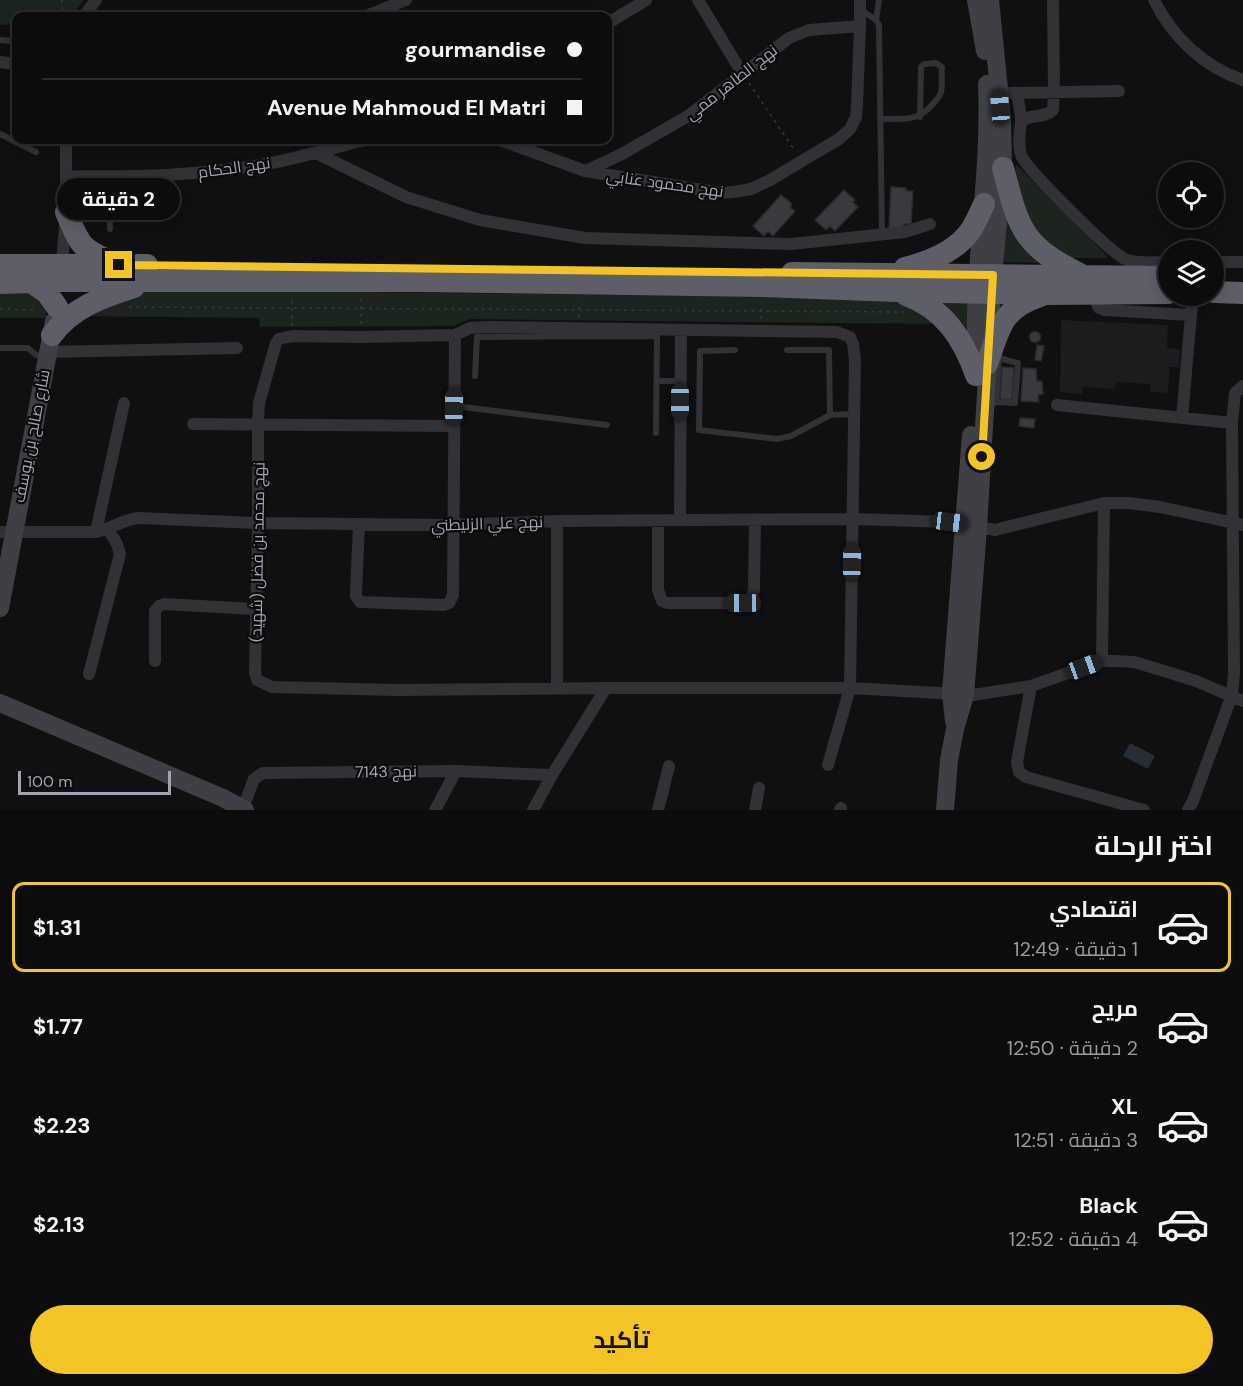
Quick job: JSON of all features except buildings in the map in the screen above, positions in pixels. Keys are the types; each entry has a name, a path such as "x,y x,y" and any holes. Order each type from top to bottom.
{"highway":[{"path":"1003,168 1013,205 1027,237 1039,250 1088,285"},
{"path":"896,292 923,264 952,248 971,230 984,204"},
{"path":"66,212 83,247 88,252 119,265"},
{"path":"0,265 157,281 722,285 896,292 985,283 1088,285 1158,292"},
{"path":"0,283 31,282 62,272 119,265 830,272 925,303 938,313 965,347 988,366 1000,328 1012,310 1023,302 1046,294 1088,285 1158,278"},
{"path":"1224,277 1243,277"},
{"path":"48,348 68,317 79,309 115,293 157,281"},
{"path":"31,282 47,293 56,309"},
{"path":"985,283 1046,294"},
{"path":"1224,292 1243,293"}],"main road":[{"path":"971,526 990,406 984,204 988,114 985,52 976,0"},
{"path":"985,283 1003,168 1008,94 990,0"},
{"name":"شارع صالح بن يوسف","path":"0,608 7,532 48,348 62,272"},
{"path":"945,810 949,760 955,729 971,526 988,366"},
{"path":"0,703 244,809"}],"street":[{"path":"393,11 406,0"},
{"path":"612,21 646,0"},
{"path":"698,0 742,73"},
{"path":"1053,0 1054,104 1051,112 1027,117 1021,122 1019,130 1023,159 1102,243 1126,260 1158,262"},
{"path":"1154,0 1168,25 1192,51 1224,72 1243,80"},
{"path":"860,5 860,26"},
{"name":"نهج الطاهر ممي","path":"585,171 622,154 688,116 780,44 799,33 809,30 860,26"},
{"name":"نهج محمود عنابي","path":"511,144 585,171 721,193 751,189 803,161 839,139 850,129 856,117 860,26"},
{"path":"1021,122 1008,94 1119,91"},
{"path":"62,272 66,212 66,144"},
{"name":"نهج الحكام","path":"66,176 109,177 225,170 269,164 349,144"},
{"path":"316,153 406,197 480,220 585,238 791,244 905,232 930,224"},
{"path":"1224,262 1243,262"},
{"path":"1088,285 1097,306 1104,310 1191,315"},
{"path":"1182,418 1192,306"},
{"path":"292,336 455,335 470,328 579,327 837,332 849,337 855,351 850,688 828,765"},
{"path":"680,520 681,330"},
{"path":"358,525 356,596 360,602 444,605 449,603 453,595 455,335"},
{"name":"نهج محمد بن فضل (شهيد)","path":"292,336 279,339 276,344 259,404 255,609 255,673 257,680 272,687 289,688 397,690 557,688"},
{"path":"48,348 237,348"},
{"path":"1188,810 1238,698 1234,673 1237,454 1232,423 1235,393 1243,386"},
{"path":"89,674 120,554 117,544 102,530 124,403"},
{"path":"1057,405 1232,423"},
{"path":"193,424 454,426"},
{"path":"1102,661 1104,503"},
{"name":"نهج علي الزليطني","path":"7,532 102,530 128,519 138,518 358,525 853,519 971,526 995,530 1104,503 1160,507 1237,523"},
{"path":"557,521 557,688 850,688 986,694 1031,686 1102,661 1134,662 1196,681 1238,698"},
{"path":"658,521 657,590 659,596 667,603 743,603 751,598 754,590 755,521"},
{"path":"155,661 155,611 159,606 164,604 255,609"},
{"path":"1031,686 1017,762 1019,772 1026,777 1144,810"},
{"path":"533,810 606,687"},
{"path":"658,810 669,765"},
{"path":"435,810 456,771"},
{"name":"نهج 7143","path":"244,809 254,779 263,773 456,771 552,775"},
{"path":"755,810 759,788"}],"lane":[{"path":"876,20 879,0"},
{"path":"860,5 879,25 882,235"},
{"path":"880,119 920,117 941,91 942,68 936,63 924,64 921,67 920,117"},
{"path":"20,144 36,152"},
{"path":"109,177 110,229"},
{"path":"475,376 477,337 657,336 656,433"},
{"path":"988,366 1001,345"},
{"path":"0,348 28,348 36,355 48,348"},
{"path":"735,350 700,351 699,430 777,439 791,436 830,415 853,414"},
{"path":"787,350 829,350 830,415"},
{"path":"988,366 1018,363 1015,403 990,406"},
{"path":"657,381 680,381"},
{"path":"454,406 607,425"}],"path":[{"path":"742,73 803,161"},
{"path":"292,281 292,336"},
{"path":"361,281 361,337"},
{"path":"579,283 579,327"},
{"path":"760,332 762,286"},
{"path":"130,307 761,311 896,292"},
{"path":"0,309 56,309"}],"shaded area":[{"path":"0,0 83,0 76,12 12,12 12,24 0,25"},
{"path":"1016,164 1109,258 1074,258 1059,253 1026,224 1014,181"},
{"path":"1004,209 1045,263 1000,262"},
{"path":"0,289 30,289 48,301 46,318 0,318"},
{"path":"165,290 968,299 966,340 935,324 470,319 453,326 260,327 259,318 76,316 134,293"},
{"path":"1061,320 1168,325 1167,348 1180,349 1179,367 1170,367 1168,393 1150,392 1150,384 1116,382 1115,389 1083,387 1082,394 1060,392"},
{"path":"1130,743 1155,756 1148,769 1123,756"}],"route":[{"path":"119,265 993,275 982,457"}]}
